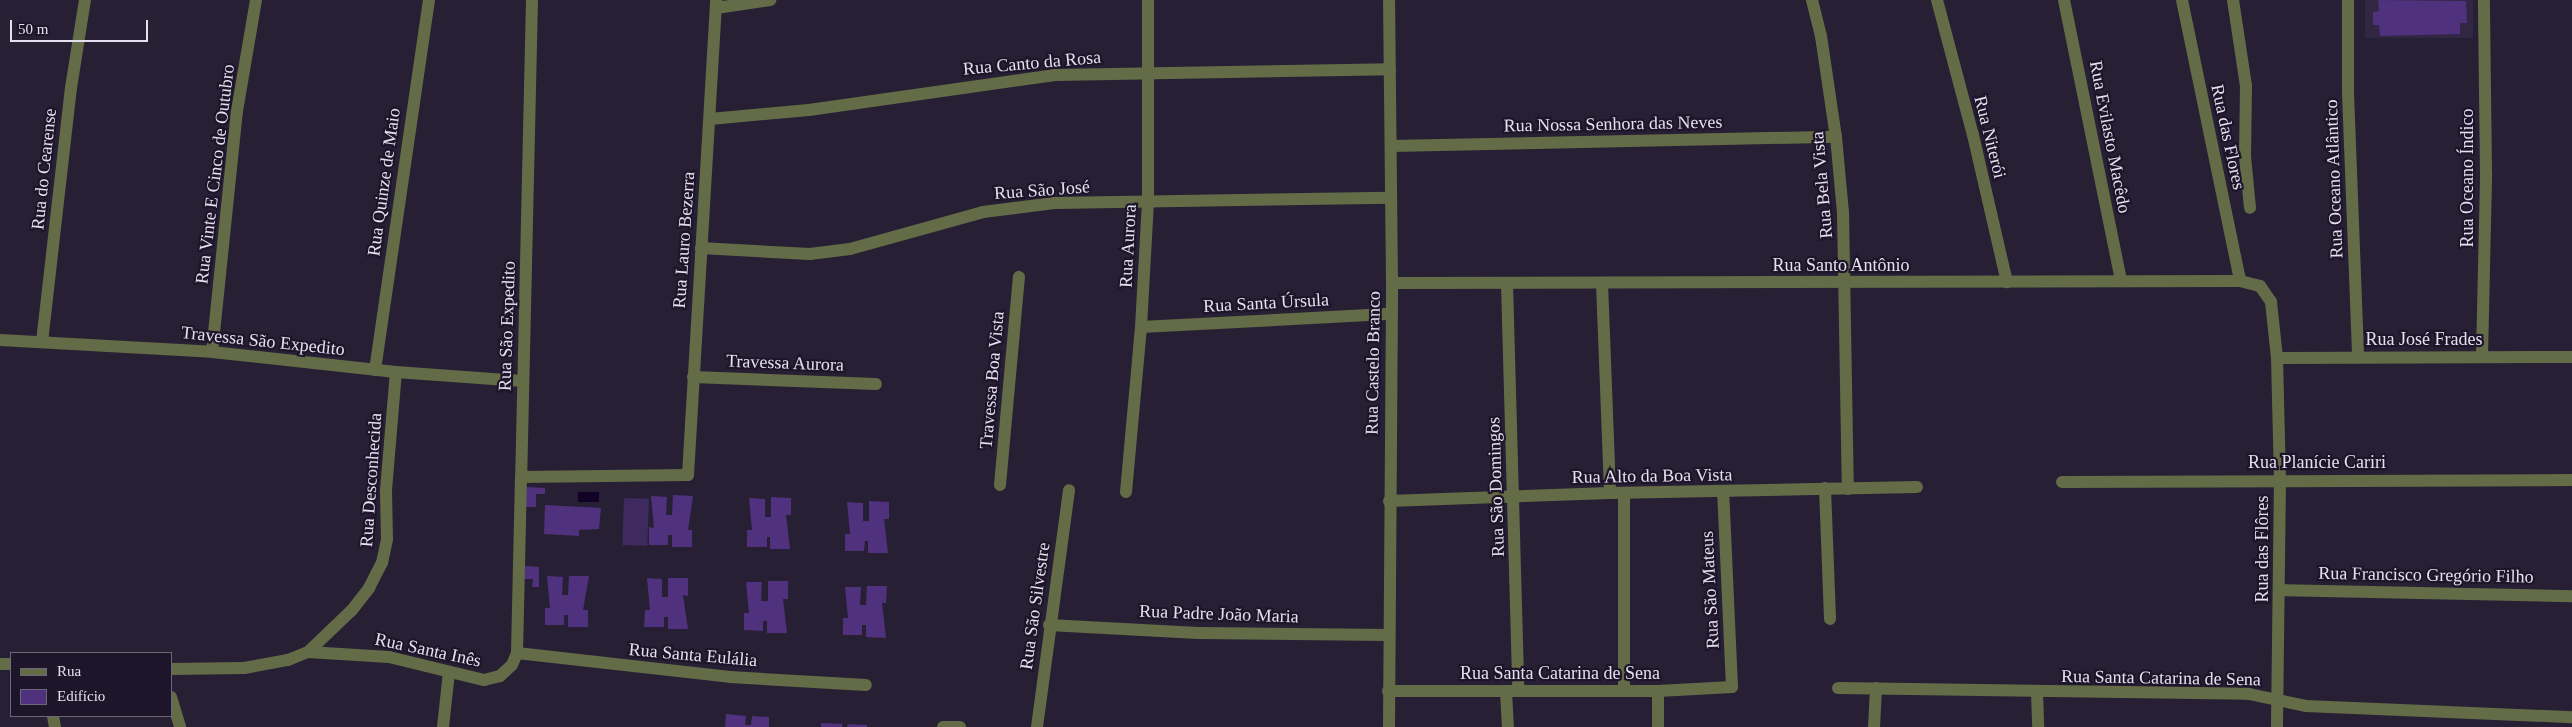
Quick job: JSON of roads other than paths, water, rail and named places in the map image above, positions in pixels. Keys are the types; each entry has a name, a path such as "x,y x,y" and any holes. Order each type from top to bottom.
{"street":[{"name":"Rua do Cearense","path":"42,342 71,88 86,0"},
{"name":"Rua Vinte E Cinco de Outubro","path":"212,352 237,111 256,0"},
{"name":"Rua Quinze de Maio","path":"375,370 429,0"},
{"name":"Rua São Expedito","path":"517,652 532,0"},
{"name":"Rua Lauro Bezerra","path":"521,477 688,474 716,4 770,0"},
{"name":"Rua Aurora","path":"1126,492 1141,327 1148,203 1148,0"},
{"name":"Rua Castelo Branco","path":"1388,727 1392,314 1389,0"},
{"name":"Rua Bela Vista","path":"1812,0 1821,36 1836,137 1846,283 1848,488"},
{"name":"Rua Niterói","path":"1937,0 1973,135 2006,282"},
{"name":"Rua Evilasto Macêdo","path":"2064,0 2121,281"},
{"name":"Rua das Flores","path":"2182,0 2240,281"},
{"path":"2233,0 2246,86 2245,156 2250,208"},
{"name":"Rua Oceano Atlântico","path":"2348,0 2348,103 2358,356"},
{"name":"Rua Oceano Índico","path":"2482,356 2486,173 2484,0"},
{"name":"Rua Canto da Rosa","path":"710,119 809,110 1054,75 1390,69"},
{"name":"Rua Nossa Senhora das Neves","path":"1390,146 1836,137"},
{"name":"Rua São José","path":"701,248 810,254 850,249 983,212 1054,203 1391,198"},
{"name":"Travessa Boa Vista","path":"1000,485 1019,277"},
{"name":"Rua Santo Antônio","path":"1392,283 2240,281 2260,286 2271,302 2272,312"},
{"path":"1602,283 1610,493"},
{"name":"Rua São Domingos","path":"1507,284 1514,498 1512,690 1508,727"},
{"name":"Rua das Flôres","path":"2272,312 2277,358 2280,479 2277,727"},
{"name":"Rua Santa Úrsula","path":"1141,327 1392,314"},
{"name":"Travessa São Expedito","path":"0,340 212,352 396,372 523,381"},
{"name":"Rua José Frades","path":"2277,358 2338,359 2358,356 2572,357"},
{"name":"Rua Desconhecida","path":"308,652 352,610 369,588 382,563 387,539 386,490 396,372"},
{"name":"Travessa Aurora","path":"693,377 876,384"},
{"name":"Rua Planície Cariri","path":"2062,482 2280,479 2572,480"},
{"name":"Rua Alto da Boa Vista","path":"1389,501 1514,498 1610,493 1917,487"},
{"path":"1825,488 1830,619"},
{"name":"Rua São Silvestre","path":"1038,727 1049,625 1069,490"},
{"name":"Rua São Mateus","path":"1723,492 1732,686"},
{"path":"1624,493 1624,690"},
{"name":"Rua Francisco Gregório Filho","path":"2279,590 2572,596"},
{"name":"Rua Padre João Maria","path":"1049,625 1198,633 1388,635"},
{"name":"Rua Santa Inês","path":"172,669 244,668 288,660 308,652 389,657 484,680 500,676 512,665 517,652"},
{"name":"Rua Santa Eulália","path":"517,652 730,677 866,685"},
{"path":"443,727 449,672"},
{"name":"Rua Santa Catarina de Sena","path":"1388,691 1658,691 1732,686"},
{"name":"Rua Santa Catarina de Sena","path":"1838,688 2249,694 2306,706 2572,717"},
{"path":"1874,727 1876,688"},
{"path":"1658,691 1658,727"},
{"path":"2037,692 2038,727"},
{"path":"172,700 180,727"},
{"path":"943,727 960,727"}]}
